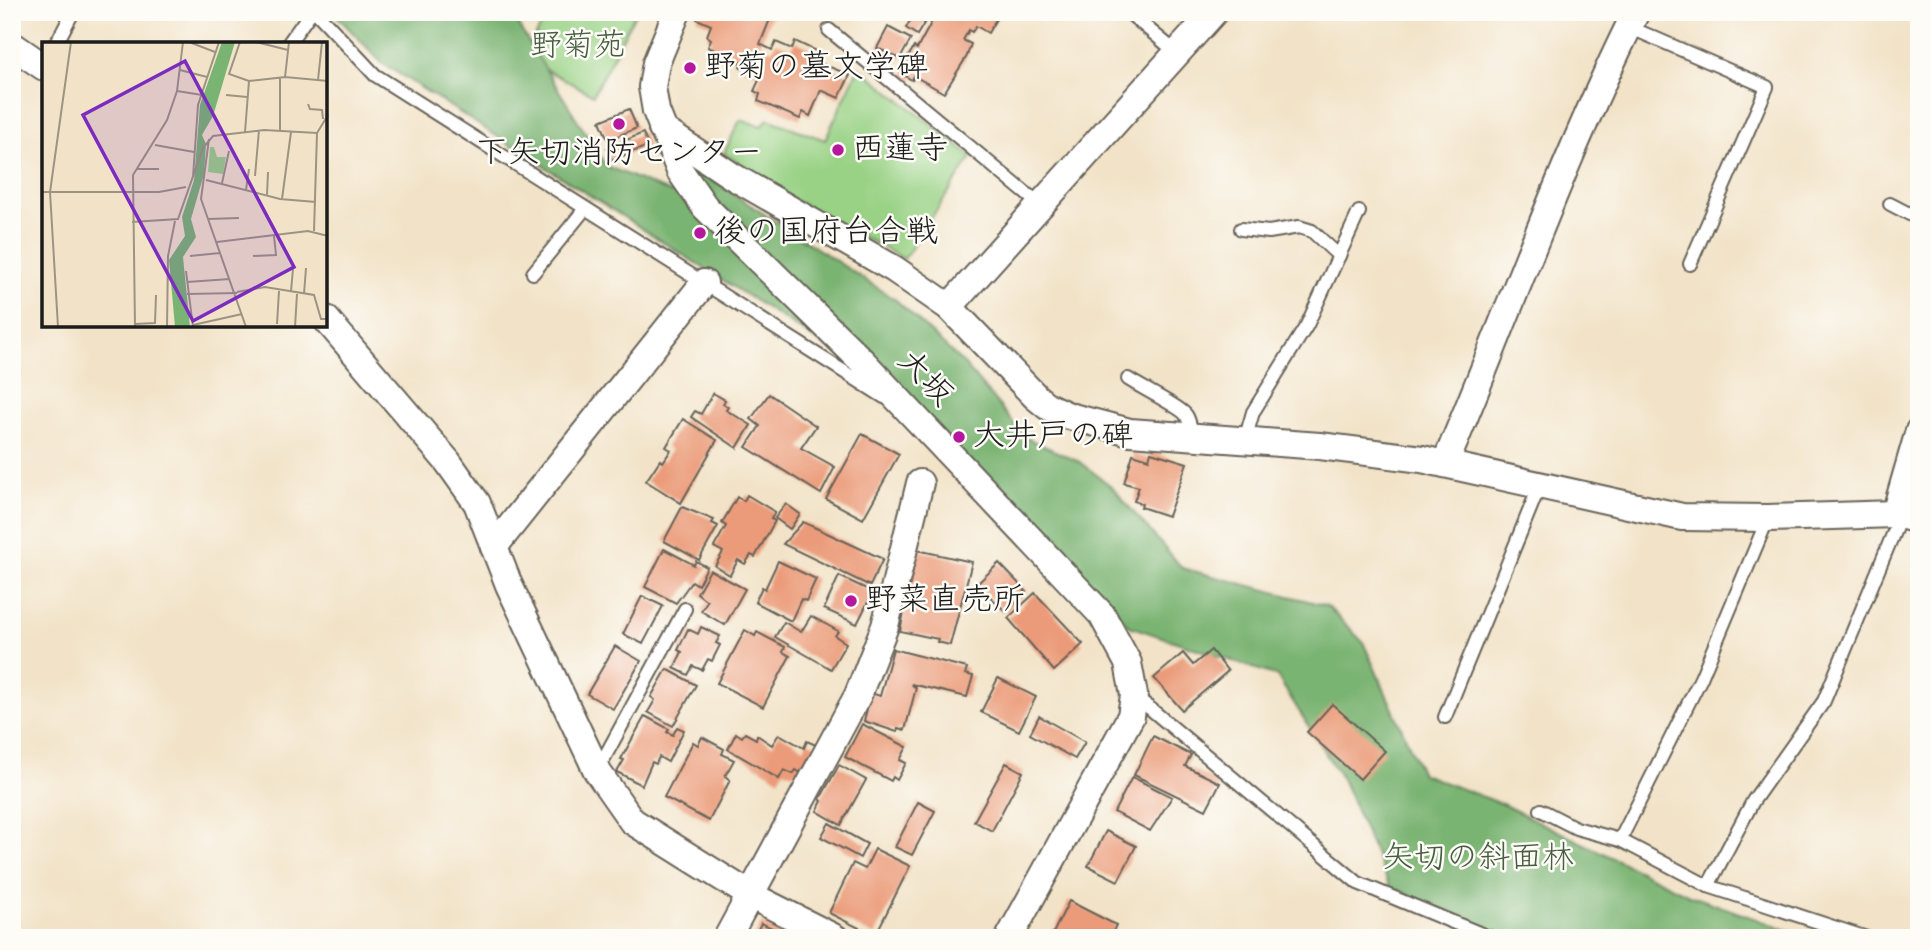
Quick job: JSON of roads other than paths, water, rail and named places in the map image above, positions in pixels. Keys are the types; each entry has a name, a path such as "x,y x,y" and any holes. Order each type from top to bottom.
{"street":[{"name":"大坂","path":"677,12 656,63 652,87 662,129 680,171 705,207 908,410 1101,615 1128,663 1134,695 1131,716 1009,938"},
{"path":"949,307 1214,12"},
{"path":"1445,464 1498,339 1559,178 1633,20"},
{"path":"12,45 42,66"},
{"path":"662,129 732,176 894,269 949,307 1047,406 1069,416 1130,432 1320,446 1445,464 1682,517 1768,519 1905,516 1919,431"},
{"path":"494,547 704,283"},
{"path":"327,320 448,462 477,503 494,547 597,771 632,821 750,895 835,938"},
{"path":"727,938 858,695 885,626 920,482"}],"lane":[{"path":"57,42 73,12"},
{"path":"290,42 314,12 375,75 866,388 908,410"},
{"path":"1128,12 1177,53"},
{"path":"1633,20 1767,87 1690,264"},
{"path":"830,30 1040,205"},
{"path":"1889,204 1919,219"},
{"path":"533,273 583,210"},
{"path":"1245,440 1253,412 1302,334 1359,212"},
{"path":"1241,229 1269,232 1299,227 1312,231 1339,256"},
{"path":"1128,379 1181,410 1186,415 1194,438"},
{"path":"1445,717 1539,487"},
{"path":"1708,886 1752,801 1824,701 1905,516"},
{"path":"1620,840 1701,678 1768,519"},
{"path":"597,771 685,609"},
{"path":"1134,695 1358,883 1491,938"},
{"path":"1541,810 1576,828 1620,840 1708,886 1867,938"}],"place":[{"name":"野菊の墓文学碑","path":"690,68"},
{"name":"下矢切消防センター","path":"619,124"},
{"name":"西蓮寺","path":"838,150"},
{"name":"後の国府台合戦","path":"700,233"},
{"name":"大井戸の碑","path":"959,437"},
{"name":"野菜直売所","path":"851,601"}],"park label":[{"name":"野菊苑","path":"578,47"},
{"name":"矢切の斜面林","path":"1478,859"}]}
